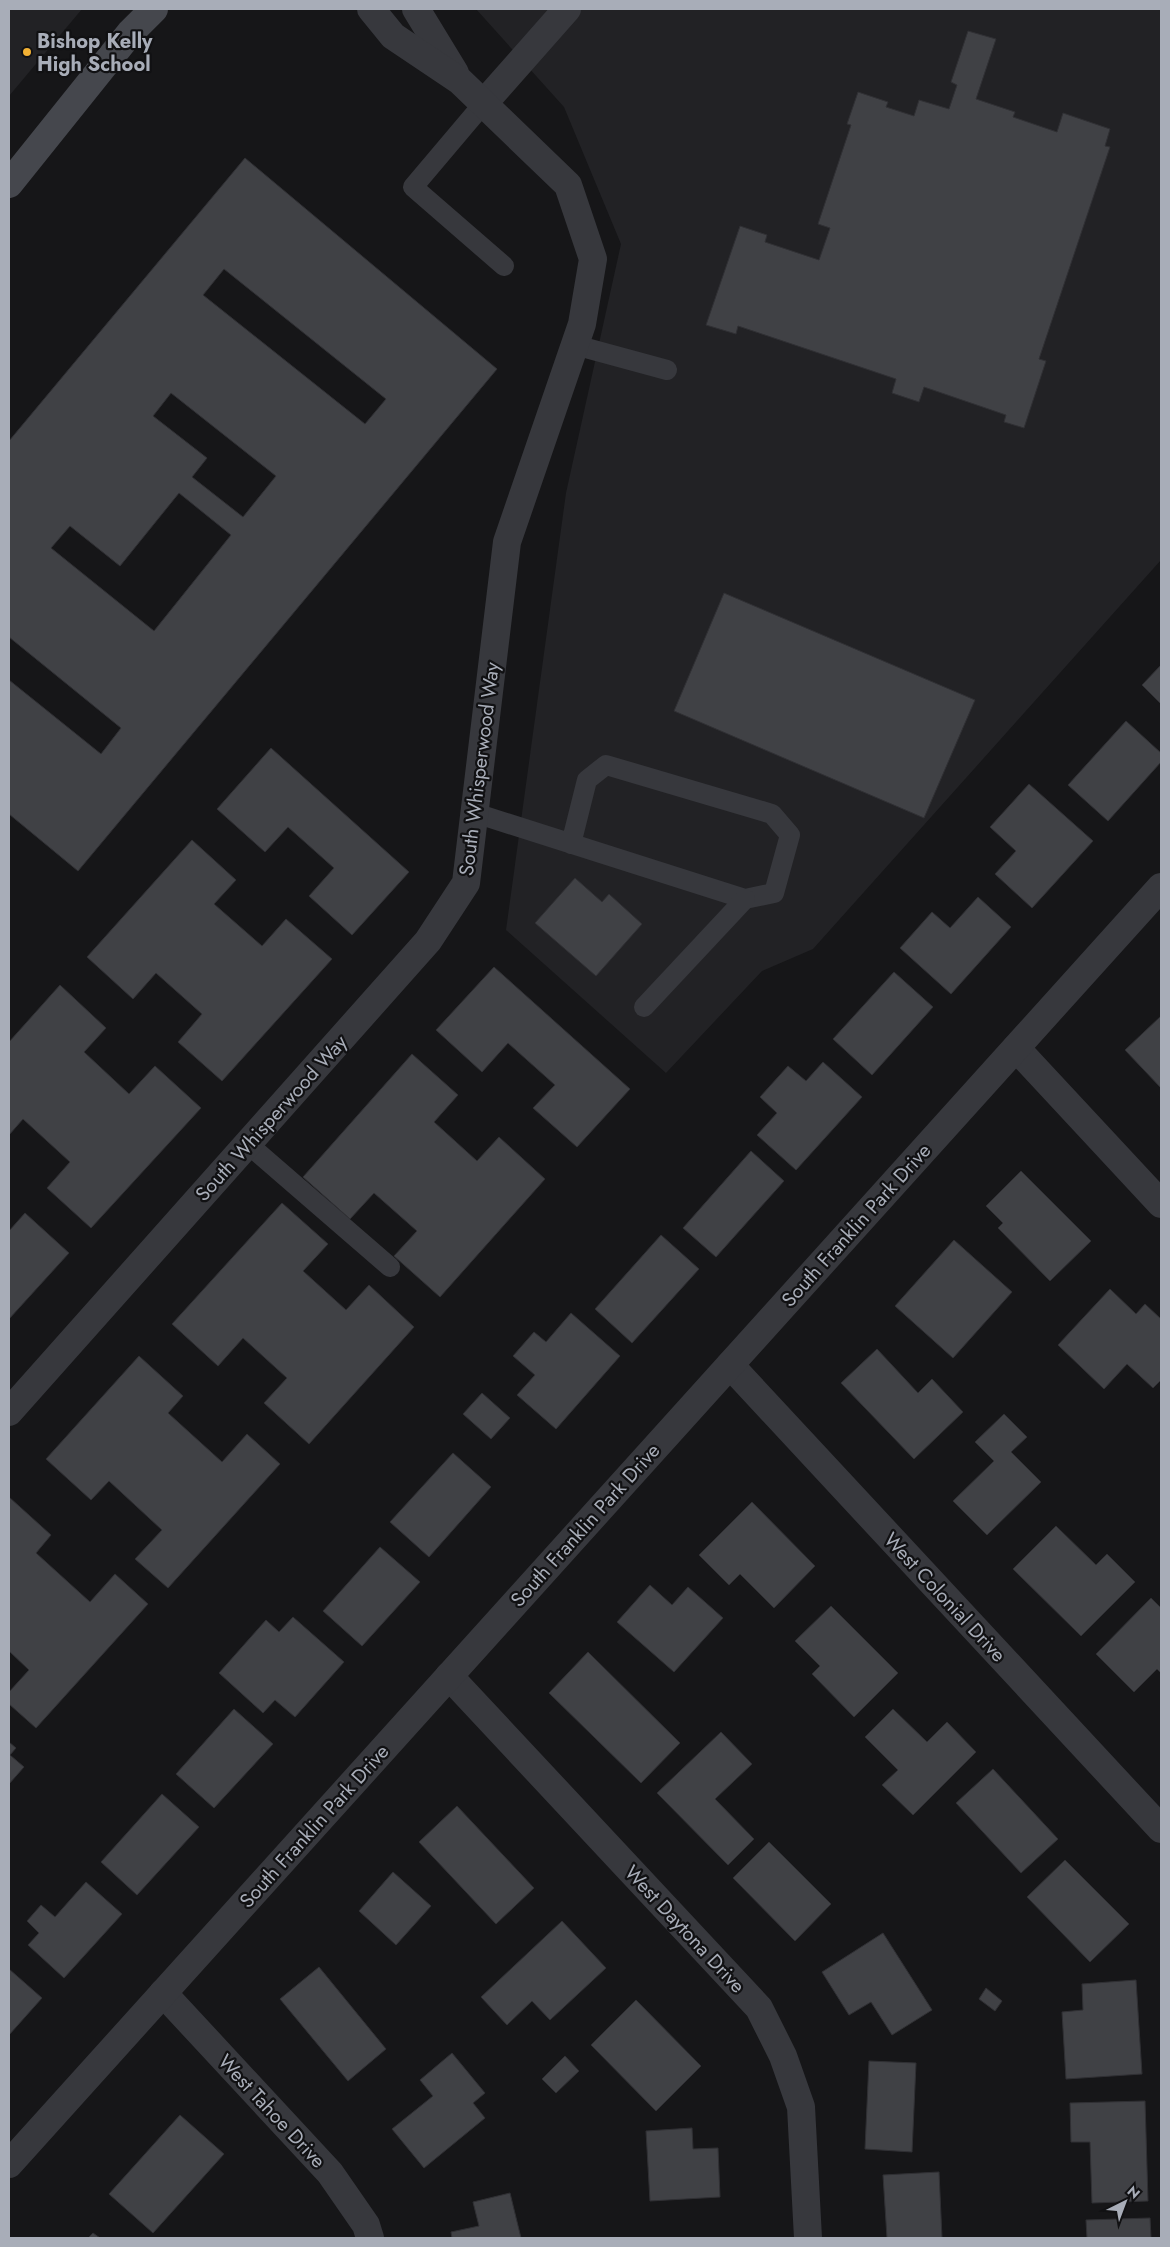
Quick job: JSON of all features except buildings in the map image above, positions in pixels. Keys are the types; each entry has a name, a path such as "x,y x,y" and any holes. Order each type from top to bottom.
{"street":[{"path":"130,33 144,9"},
{"path":"9,184 130,33 154,9"},
{"name":"South Whisperwood Way","path":"9,1412 428,941 466,883 507,542 582,324 593,259 568,184 460,80 394,36 371,9"},
{"name":"South Whisperwood Way","path":"416,9 460,80"},
{"path":"484,103 567,9"},
{"name":"South Franklin Park Drive","path":"9,2164 1161,887"},
{"path":"1016,1048 1161,1204"},
{"name":"West Colonial Drive","path":"730,1365 1161,1829"},
{"name":"West Daytona Drive","path":"449,1676 758,2008 783,2056 801,2107 808,2238"},
{"name":"West Tahoe Drive","path":"163,1993 330,2173 366,2225 370,2238"}],"lane":[{"path":"484,103 413,187 504,266"},
{"path":"575,345 667,370"},
{"path":"475,813 571,844 745,898 774,893 790,835 772,814 606,765 587,780 571,844"},
{"path":"644,1007 745,898"},
{"path":"248,1144 390,1268"}],"shaded area":[{"name":"Bishop Kelly High School","path":"9,9 82,9 9,96"},
{"path":"476,9 1161,9 1161,560 813,949 762,971 666,1073 506,930 566,493 621,244 564,107"}],"place":[{"name":"Bishop Kelly High School","path":"27,52"}]}
